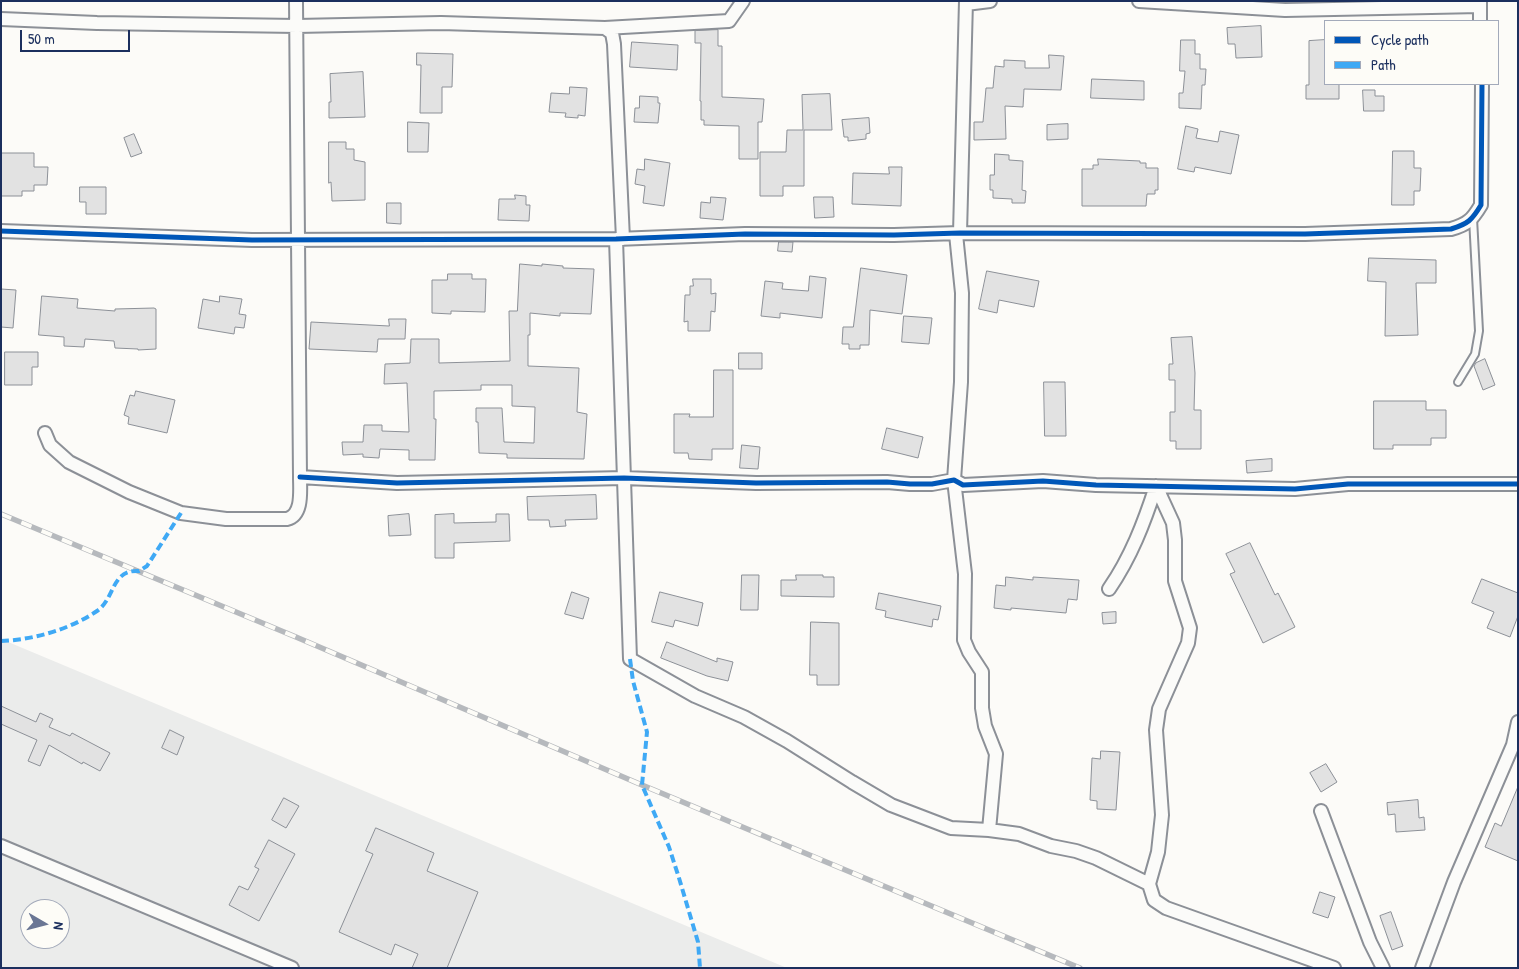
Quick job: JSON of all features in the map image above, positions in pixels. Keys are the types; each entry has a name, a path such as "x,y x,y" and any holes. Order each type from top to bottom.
{"street":[{"path":"45,433 50,445 68,462 129,492 181,514 226,519 287,520 292,518 298,507 300,477 296,1"},
{"path":"1,19 97,24 297,26 441,23 605,28 729,21 743,1"},
{"path":"988,830 996,754 985,726 982,708 982,672 969,652 964,640 965,574 954,480 961,382 962,293 958,233 966,2 990,1"},
{"path":"1139,1 1284,10 1480,3 1480,20"},
{"path":"605,28 612,33 614,44 630,659 695,696 744,717 778,736 891,805 951,828 1019,834 1051,846 1076,851 1096,858 1149,884"},
{"path":"1,231 299,240 620,239 745,234 1305,234 1451,229 1463,226 1473,218 1481,205 1482,85"},
{"path":"300,477 397,483 624,478 756,483 879,482 932,484 954,480 962,484 1043,481 1295,489 1348,484 1518,484"},
{"path":"1109,589 1124,568 1142,529 1156,486"},
{"path":"1156,486 1173,523 1176,540 1175,580 1190,628 1188,643 1159,709 1156,730 1162,815 1158,852 1149,884 1154,900 1166,908 1334,968"},
{"path":"1422,968 1454,882 1513,745 1518,722"},
{"path":"1321,811 1370,942 1383,968"},
{"path":"1,846 292,968"}],"lane":[{"path":"1458,382 1475,354 1479,331 1473,218"}],"shaded area":[{"path":"1,639 787,968 1,968"}],"building":[{"path":"1261,26 1262,57 1236,58 1235,44 1228,44 1227,28"},
{"path":"718,30 718,46 722,46 722,97 764,99 762,122 758,122 758,159 739,159 739,126 704,125 704,120 701,120 701,43 695,43 695,31"},
{"path":"1181,40 1195,40 1195,54 1200,54 1200,69 1206,69 1205,85 1202,85 1201,109 1179,108 1179,93 1183,93 1185,71 1180,71"},
{"path":"1324,40 1324,85 1339,85 1339,99 1306,99 1306,85 1309,85 1309,41"},
{"path":"632,42 678,45 677,70 630,67"},
{"path":"417,53 453,54 452,87 442,87 442,113 420,113 421,65 417,65"},
{"path":"1049,55 1064,56 1061,90 1024,89 1023,107 1005,106 1006,139 974,140 974,122 983,122 986,88 993,88 995,66 1004,67 1004,60 1025,61 1025,68 1049,68"},
{"path":"363,72 365,117 329,118 329,102 331,102 330,74"},
{"path":"1092,79 1144,81 1144,100 1091,98"},
{"path":"570,87 587,88 585,116 578,115 578,118 565,117 566,113 549,112 551,93 569,94"},
{"path":"1363,90 1375,90 1375,96 1384,96 1384,111 1364,111"},
{"path":"830,94 832,130 804,130 804,186 783,186 783,196 760,196 760,152 786,152 787,130 803,130 802,95"},
{"path":"640,96 658,97 658,103 660,103 658,123 634,122 635,108 639,108"},
{"path":"869,118 870,133 866,134 866,139 848,141 848,137 844,137 842,120"},
{"path":"408,122 429,123 428,152 408,152"},
{"path":"1068,124 1068,139 1047,140 1047,125"},
{"path":"1186,126 1198,129 1196,138 1218,142 1220,131 1239,135 1231,174 1195,167 1194,172 1178,169"},
{"path":"134,134 142,153 131,157 124,138"},
{"path":"329,142 346,142 346,149 354,149 354,160 365,162 365,200 332,201 331,182 329,183"},
{"path":"1393,151 1414,151 1414,168 1421,168 1420,191 1414,191 1414,205 1392,205"},
{"path":"1,153 34,153 34,167 48,167 47,185 34,185 34,191 22,191 22,196 1,196"},
{"path":"995,154 1009,155 1009,160 1023,161 1022,190 1026,191 1025,203 1012,203 1012,199 993,198 993,190 990,190 990,175 994,175"},
{"path":"645,159 670,163 664,206 643,203 645,186 635,184 637,169 644,170"},
{"path":"1098,159 1140,161 1140,163 1146,163 1146,168 1158,168 1158,190 1155,190 1155,194 1147,194 1146,206 1082,206 1082,169 1093,169 1093,165 1098,165"},
{"path":"889,167 902,167 901,206 852,204 853,173 889,174"},
{"path":"80,187 106,187 106,214 86,214 86,202 80,202"},
{"path":"515,195 526,196 526,205 530,205 529,221 498,220 499,199 515,199"},
{"path":"711,197 726,198 723,220 700,218 701,202 710,203"},
{"path":"814,197 833,197 834,217 815,218"},
{"path":"387,203 401,203 401,224 387,223"},
{"path":"779,242 793,242 792,252 778,251"},
{"path":"1369,258 1436,260 1436,283 1416,283 1418,335 1385,336 1386,282 1368,281"},
{"path":"520,264 594,269 591,314 560,313 560,316 530,313 530,335 528,335 528,366 579,368 577,412 587,414 584,459 507,458 507,454 479,453 476,408 502,408 504,442 534,443 535,407 512,406 512,385 481,385 481,390 434,391 434,419 436,419 435,460 409,460 409,450 380,449 379,458 363,457 363,454 343,455 342,442 363,442 364,425 382,425 382,431 409,432 407,383 384,384 385,364 410,363 411,339 439,339 439,363 510,361 509,311 517,311"},
{"path":"861,268 907,275 902,314 870,310 869,345 860,345 860,349 849,349 849,344 842,344 843,327 853,327"},
{"path":"987,271 1039,281 1034,307 999,300 997,313 979,309"},
{"path":"448,274 472,274 472,279 486,279 485,312 451,311 451,314 432,313 432,280 447,280"},
{"path":"810,276 826,278 822,318 780,313 780,318 761,316 765,281 783,283 782,289 808,291"},
{"path":"693,279 711,279 711,294 716,293 715,312 711,311 710,331 688,331 688,321 684,322 685,295 690,295 690,286 693,286"},
{"path":"1,289 16,290 13,328 1,327"},
{"path":"42,296 78,299 77,308 115,311 115,309 154,308 156,309 156,349 115,348 114,341 85,339 84,347 64,346 64,337 39,335"},
{"path":"220,296 242,299 239,314 246,315 244,328 235,327 234,334 198,328 203,299 219,302"},
{"path":"904,316 932,318 929,344 902,342"},
{"path":"389,319 406,319 405,339 378,339 377,352 309,349 311,322 389,326"},
{"path":"1192,337 1195,373 1194,410 1201,410 1201,449 1176,449 1176,441 1170,441 1170,412 1175,412 1175,380 1169,380 1169,364 1173,364 1171,338"},
{"path":"5,352 38,352 38,367 32,367 32,385 5,385"},
{"path":"739,353 762,353 762,369 739,369"},
{"path":"1485,359 1495,385 1483,390 1474,366"},
{"path":"714,370 733,370 733,449 712,449 712,460 689,459 688,453 674,453 674,414 690,414 689,417 713,417"},
{"path":"1044,382 1065,382 1066,436 1045,436"},
{"path":"136,391 175,400 167,433 128,424 129,417 124,415 130,395 134,396"},
{"path":"1374,401 1426,401 1426,410 1446,410 1446,438 1431,438 1431,445 1393,445 1393,449 1374,449"},
{"path":"887,428 923,437 918,458 882,449"},
{"path":"742,445 760,447 758,469 740,468"},
{"path":"1272,459 1272,471 1247,473 1246,461"},
{"path":"596,495 597,519 565,520 566,526 550,527 549,520 528,520 527,497"},
{"path":"409,514 411,535 389,536 388,516"},
{"path":"454,514 454,523 496,522 496,514 509,514 510,541 454,543 454,558 435,558 435,515"},
{"path":"1250,543 1275,595 1278,593 1295,627 1263,643 1230,574 1235,572 1226,554"},
{"path":"742,575 759,575 758,610 741,610"},
{"path":"796,575 834,577 834,597 781,596 781,580 796,580"},
{"path":"1006,577 1033,580 1033,577 1079,580 1077,600 1068,599 1066,613 994,608 996,585 1005,586"},
{"path":"1482,579 1518,593 1518,616 1510,637 1487,628 1494,612 1472,603"},
{"path":"572,592 589,598 583,619 565,614"},
{"path":"660,592 703,603 698,626 675,620 673,627 652,622"},
{"path":"879,593 941,606 938,620 933,619 932,627 885,617 886,611 876,609"},
{"path":"1116,612 1116,623 1103,624 1102,613"},
{"path":"811,622 839,623 839,685 817,685 817,675 810,675"},
{"path":"667,642 717,662 717,658 733,662 728,681 707,676 661,658"},
{"path":"1,706 36,722 40,713 53,719 49,727 70,736 72,733 110,753 100,771 83,762 82,764 49,745 40,766 28,761 37,740 1,724"},
{"path":"170,730 184,737 177,755 162,748"},
{"path":"1101,751 1120,752 1116,810 1097,809 1097,801 1090,800 1092,758 1100,759"},
{"path":"1326,764 1337,782 1321,792 1310,773"},
{"path":"1518,787 1518,861 1485,847 1495,823 1501,826"},
{"path":"284,798 299,806 286,828 272,820"},
{"path":"1418,800 1419,818 1424,817 1425,830 1396,832 1395,814 1388,815 1387,803"},
{"path":"376,828 434,853 427,871 478,892 447,968 412,968 418,954 395,944 391,955 339,932 373,854 366,851"},
{"path":"269,840 295,854 259,921 229,905 239,886 248,890 259,869 255,867"},
{"path":"1320,892 1335,897 1328,918 1313,913"},
{"path":"1391,912 1403,946 1392,950 1380,916"}],"railway":[{"path":"1,514 1080,968"}],"marked path":[{"path":"1,641 39,636 76,623 97,611 103,606 114,586 123,575 139,571 147,566 181,513"},
{"path":"630,659 633,681 647,732 642,785 669,847 679,878 698,942 700,968"}],"cycle path":[{"path":"1,231 252,240 616,239 745,234 1305,234 1451,229 1469,221 1481,205 1482,85"},
{"path":"300,477 397,483 624,478 756,483 887,482 910,484 932,484 954,480 963,485 1043,481 1096,485 1295,489 1348,484 1518,484"}]}
